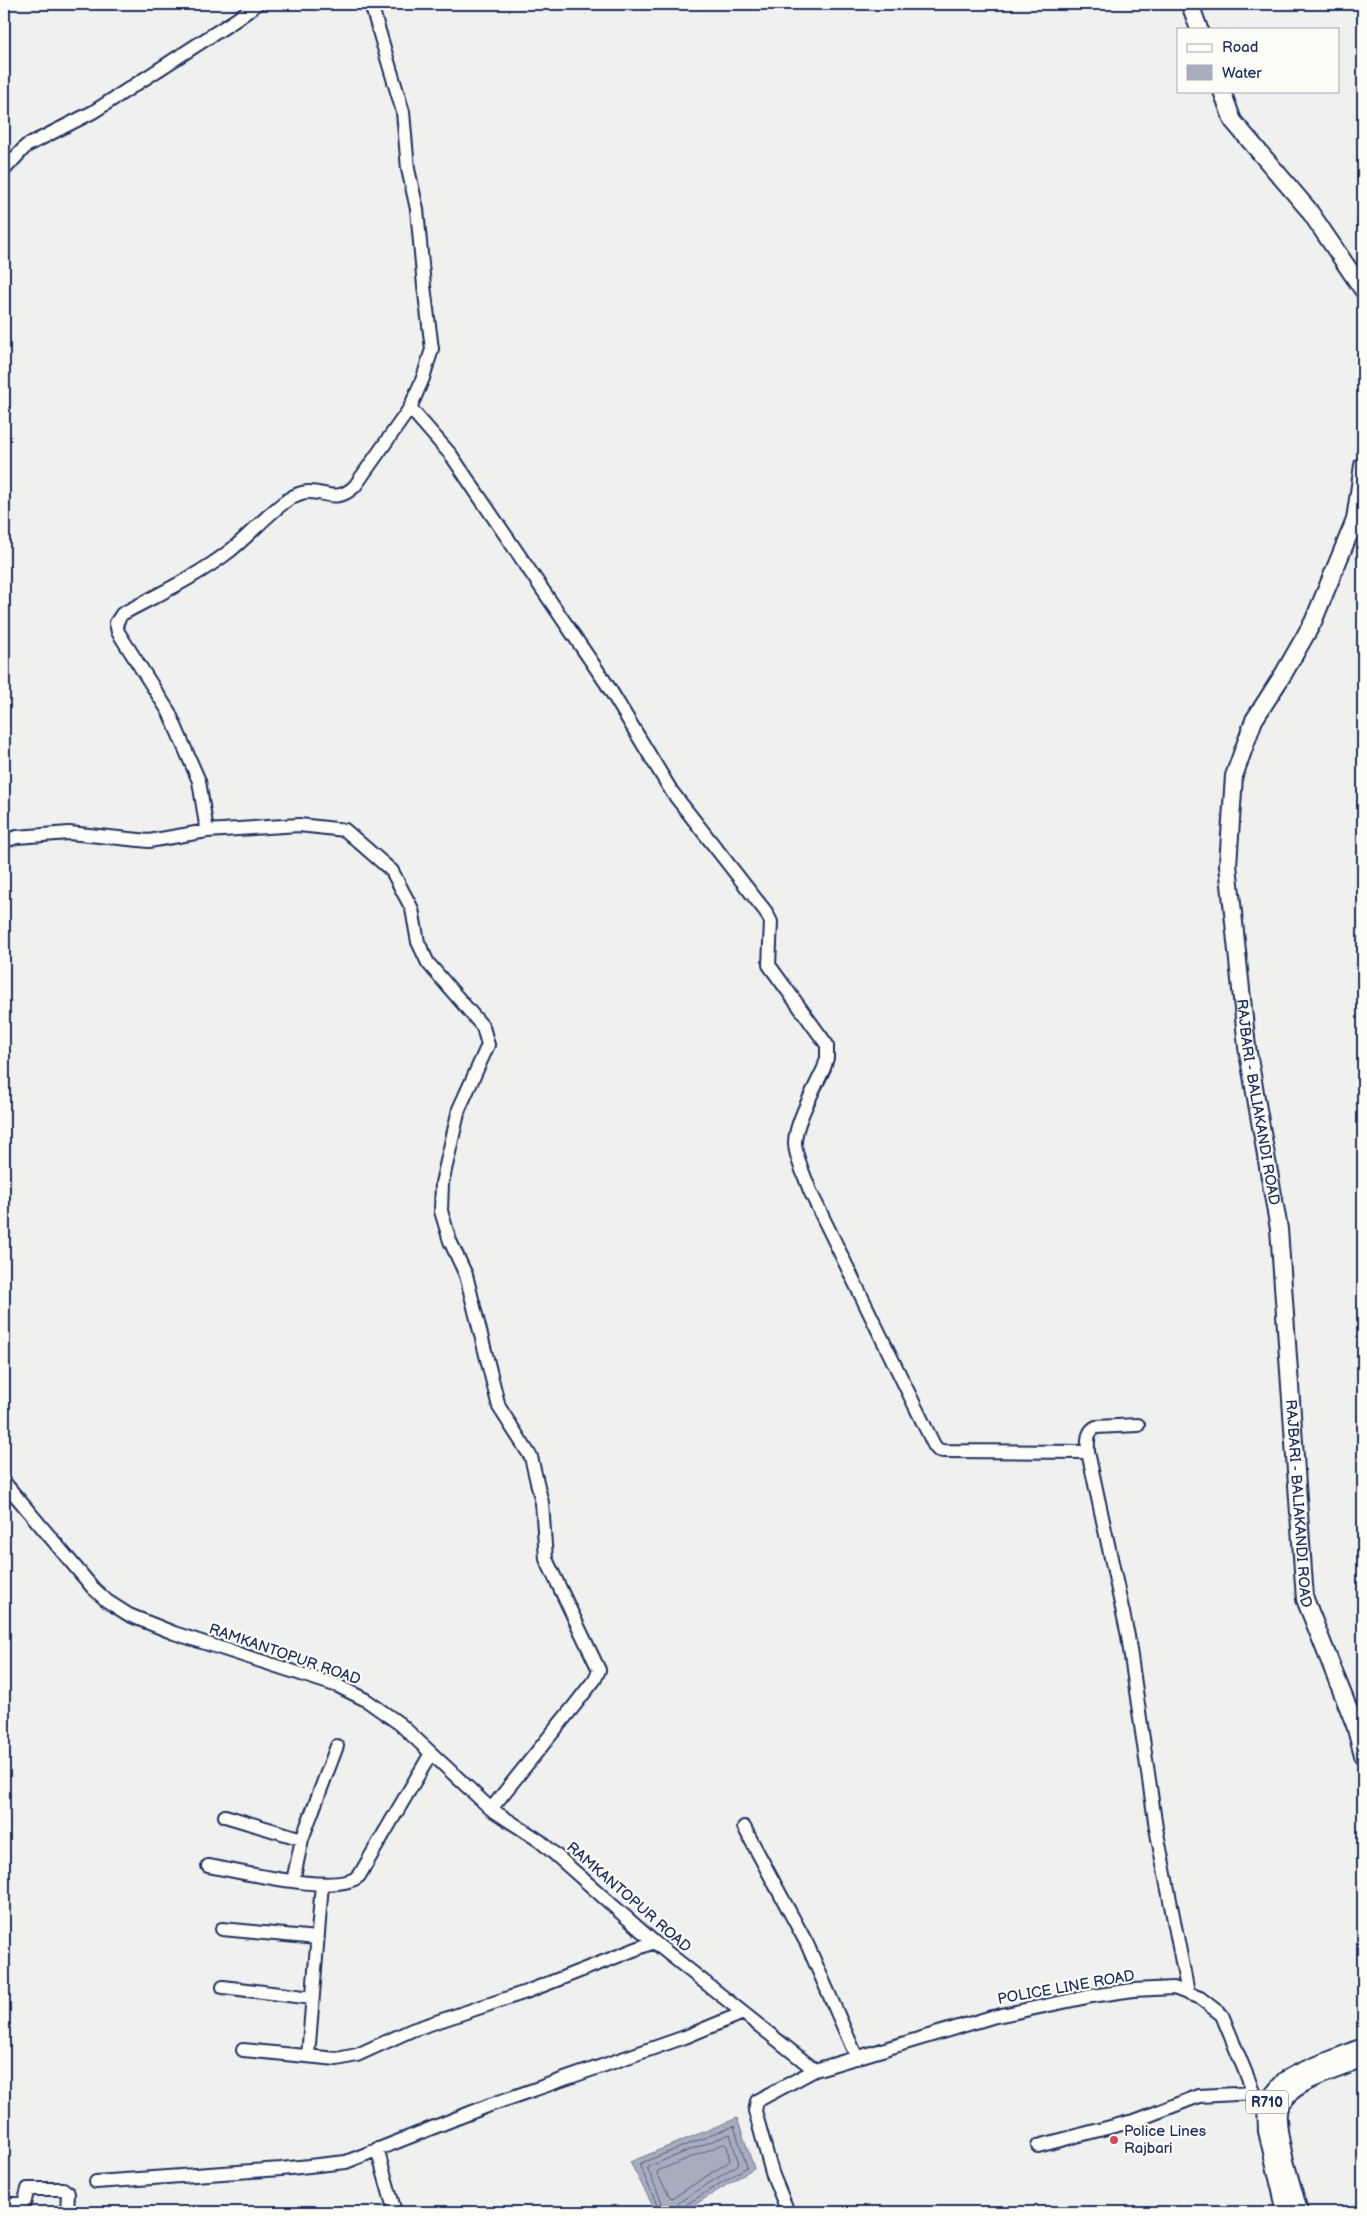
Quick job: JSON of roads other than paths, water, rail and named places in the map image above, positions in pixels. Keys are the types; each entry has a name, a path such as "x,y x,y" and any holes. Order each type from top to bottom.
{"main road":[{"path":"1190,4 1199,28"},
{"path":"1222,92 1233,121 1308,209 1363,290"},
{"name":"RAJBARI - BALIAKANDI ROAD","path":"1363,465 1355,520 1317,613 1284,673 1254,720 1234,776 1228,865 1247,1047 1279,1229 1305,1599 1355,1725 1363,1756"},
{"name":"R710","path":"1286,2212 1260,2098 1285,2080 1302,2071 1363,2047"},
{"name":"R710","path":"1299,2212 1280,2130 1278,2108 1284,2098 1307,2082 1363,2060"}],"street":[{"path":"4,170 26,146 93,112 237,19 257,4"},
{"path":"207,832 199,781 169,712 118,632 116,623 122,614 179,584 230,550 288,500 302,491 312,490 335,497 349,492 410,408 423,378 432,349 417,209 408,169 403,112 371,4"},
{"path":"410,408 451,455 606,683 672,792 766,912 771,922 769,965 827,1046 827,1058 824,1068 797,1130 795,1142 798,1154 810,1191 934,1445 938,1450 943,1451 1088,1452"},
{"path":"4,841 17,837 69,833 149,841 207,832 299,825 346,830 392,871 412,909 418,942 428,963 482,1027 488,1045 468,1085 455,1124 442,1182 441,1211 450,1241 466,1275 499,1407 531,1457 542,1503 546,1558 599,1670 595,1679 491,1810"},
{"path":"1138,1425 1096,1426 1091,1429 1088,1435 1088,1452 1128,1636 1156,1828 1188,1993"},
{"name":"RAMKANTOPUR ROAD","path":"4,1482 107,1601 129,1615 174,1633 338,1686 366,1700 388,1715 491,1810 540,1841 654,1942 815,2070"},
{"path":"293,1881 302,1839 337,1746"},
{"path":"208,1866 293,1881 322,1884 353,1881 359,1876 430,1755"},
{"path":"225,1816 302,1839"},
{"path":"744,1827 807,1944 857,2058"},
{"path":"308,2056 322,1884"},
{"path":"222,1929 317,1938"},
{"path":"243,2050 337,2059 357,2055 412,2030 526,1992 654,1942"},
{"path":"223,1987 312,1998"},
{"name":"POLICE LINE ROAD","path":"788,2212 772,2173 754,2108 757,2101 815,2070 992,2017 1092,1996 1133,1990 1174,1988 1213,2006 1222,2015 1260,2098"},
{"path":"96,2182 280,2169 346,2162 490,2105 677,2040 743,2013"},
{"path":"1038,2146 1137,2120 1199,2096 1260,2098"},
{"path":"377,2149 395,2212"},
{"path":"4,2204 24,2204 28,2189 63,2189 68,2193 67,2212"}],"water":[{"path":"1363,883 1363,912 1359,905 1358,897"},
{"path":"737,2118 754,2168 683,2212 656,2212 630,2162"}],"place":[{"name":"Police Lines Rajbari","path":"1114,2140"}]}
